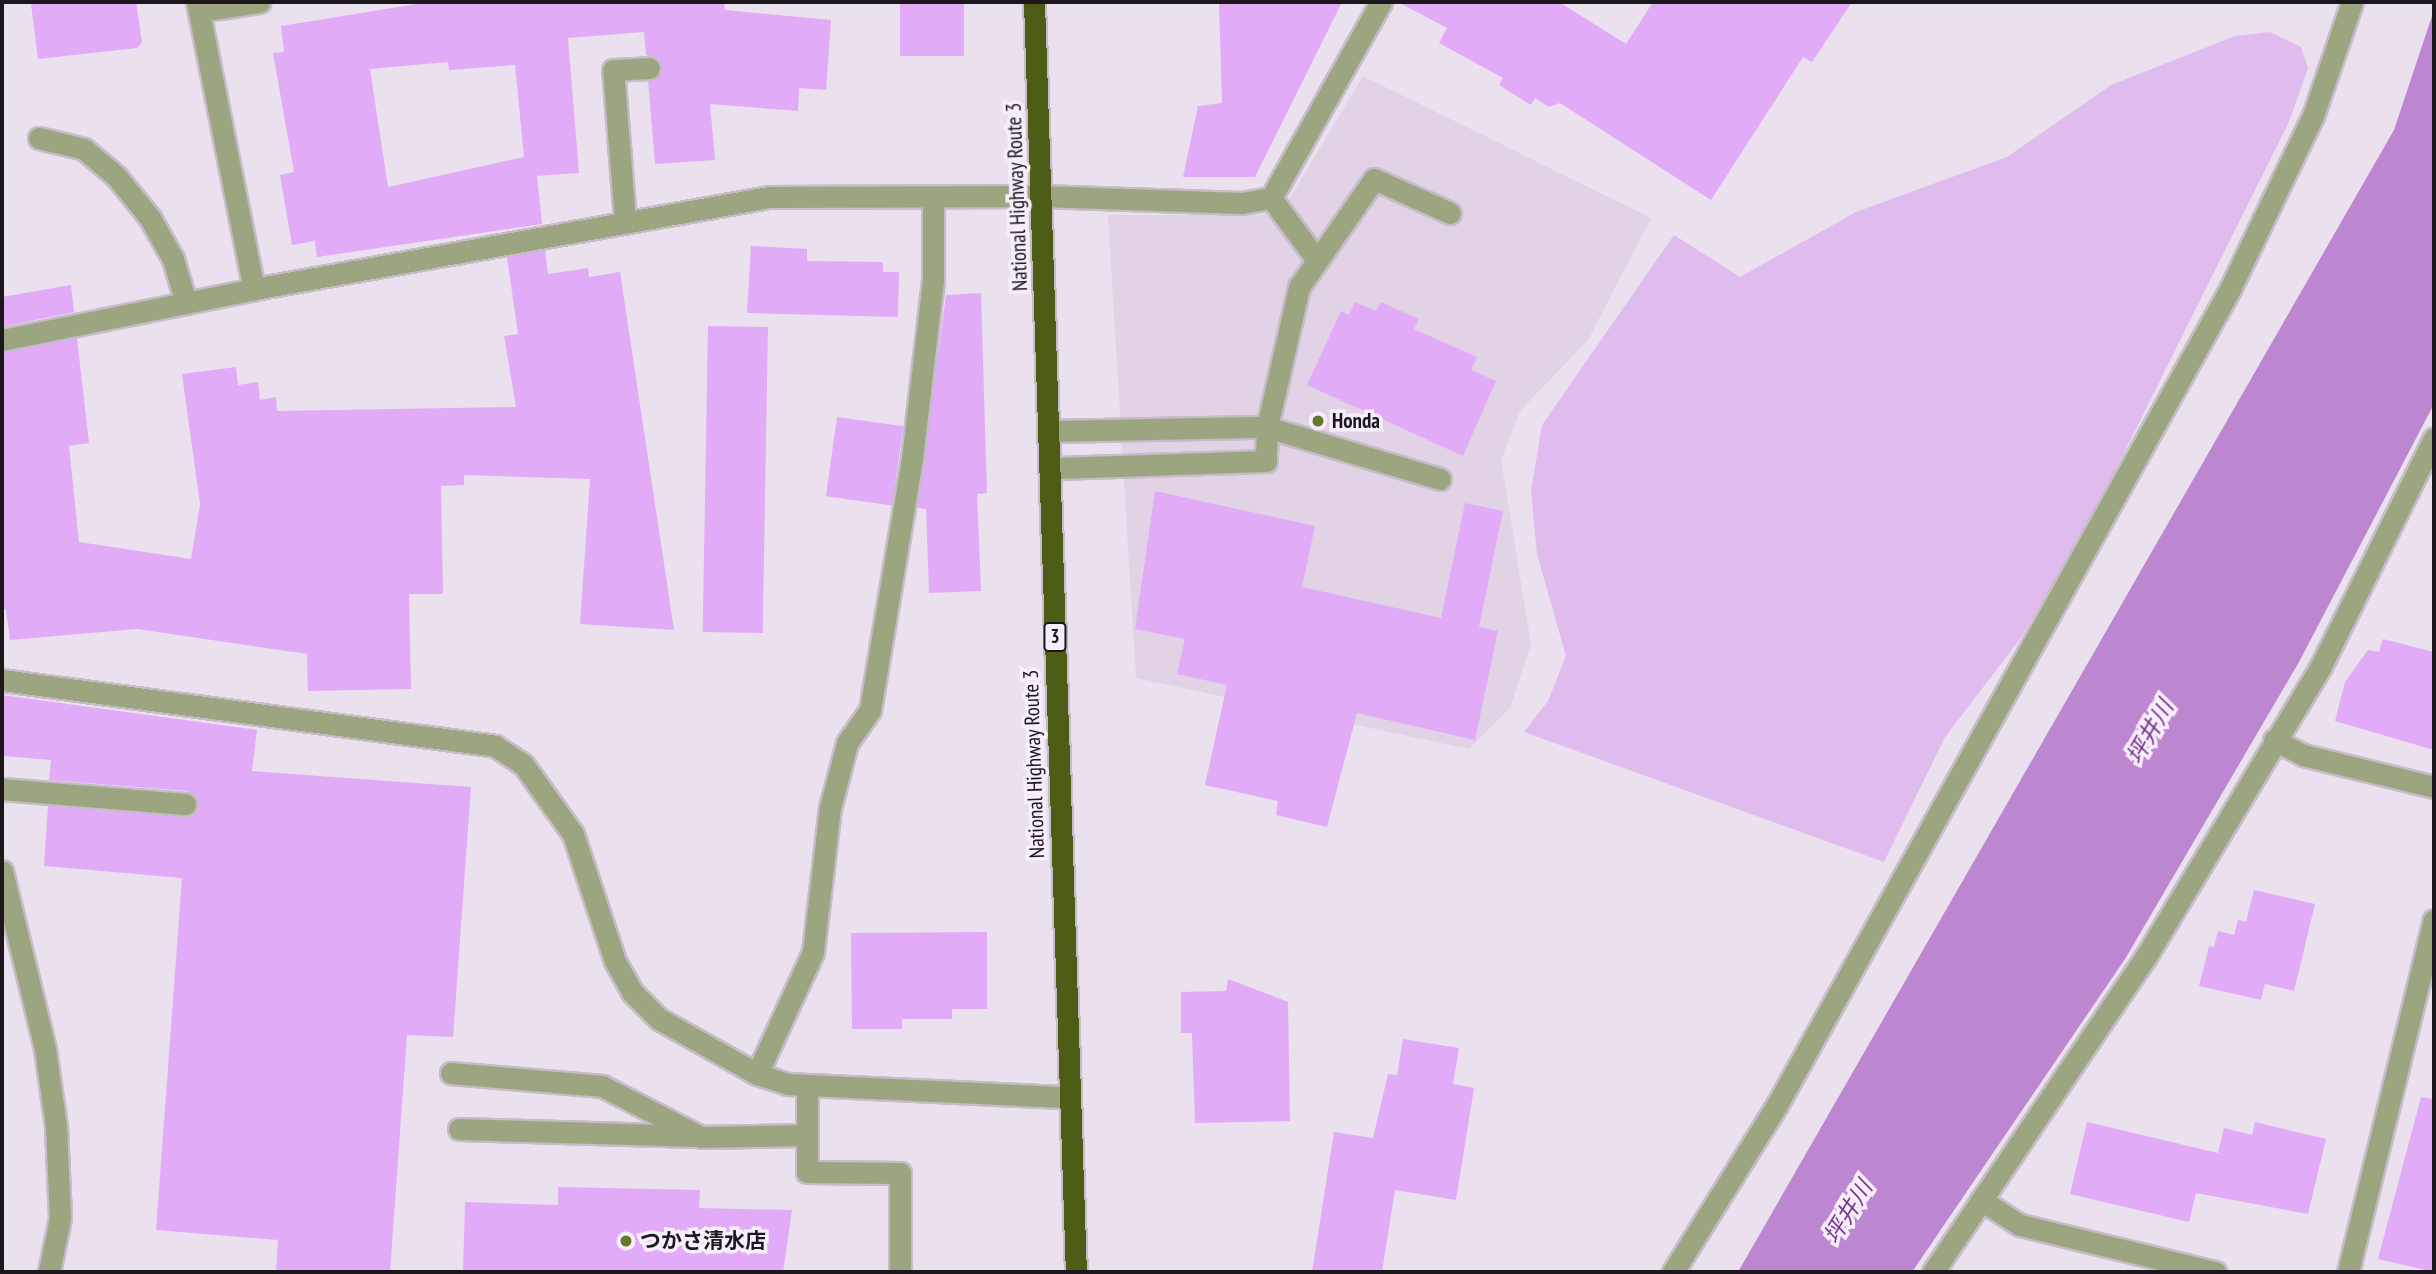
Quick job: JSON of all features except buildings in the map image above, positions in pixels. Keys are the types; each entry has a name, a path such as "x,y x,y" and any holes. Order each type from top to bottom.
{"highway":[{"name":"National Highway Route 3","path":"1034,2 1067,1097 1076,1272"}],"street":[{"path":"254,289 199,6 259,2"},
{"path":"2,340 254,289 769,197 933,199 1041,195 1242,204 1271,198 1381,2"},
{"path":"1673,1272 1777,1105 2230,289 2313,116 2351,2"},
{"path":"625,221 613,70 649,68"},
{"path":"39,138 84,149 116,176 150,218 173,259 186,303"},
{"path":"1050,468 1266,460 1267,427 1299,287 1374,179 1450,214"},
{"path":"1271,198 1317,260"},
{"path":"757,1074 813,952 830,808 847,743 870,710 912,458 933,281 933,199"},
{"path":"1049,431 1267,427 1440,479"},
{"path":"1933,1272 2145,958 2321,666 2434,438"},
{"path":"2,680 495,746 523,764 573,834 615,961 632,992 659,1019 757,1074 807,1088 1067,1097"},
{"path":"2274,740 2303,755 2434,787"},
{"path":"2,789 185,804"},
{"path":"2,871 45,1049 57,1126 60,1218 49,1272"},
{"path":"2348,1272 2434,920"},
{"path":"451,1073 602,1086 701,1137"},
{"path":"807,1088 807,1172 900,1173 900,1272"},
{"path":"458,1129 701,1137 807,1135"},
{"path":"1981,1200 2020,1225 2203,1271"}],"shaded area":[{"path":"2270,32 2301,47 2308,68 2289,122 2076,549 2020,639 1945,737 1884,862 1524,732 1548,701 1566,656 1537,554 1531,491 1542,425 1674,235 1740,277 1856,212 2007,157 2111,85 2235,36"},
{"name":"Honda","path":"1363,76 1651,218 1588,340 1520,411 1501,460 1531,644 1510,708 1469,749 1136,678 1108,215 1263,215 1288,201"}],"water":[{"name":"坪井川","path":"2434,10 2434,404 2299,662 2125,959 1912,1272 1738,1272 2394,130"}],"place":[{"name":"Honda","path":"1318,421"},
{"name":"つかさ清水店","path":"626,1241"}]}
